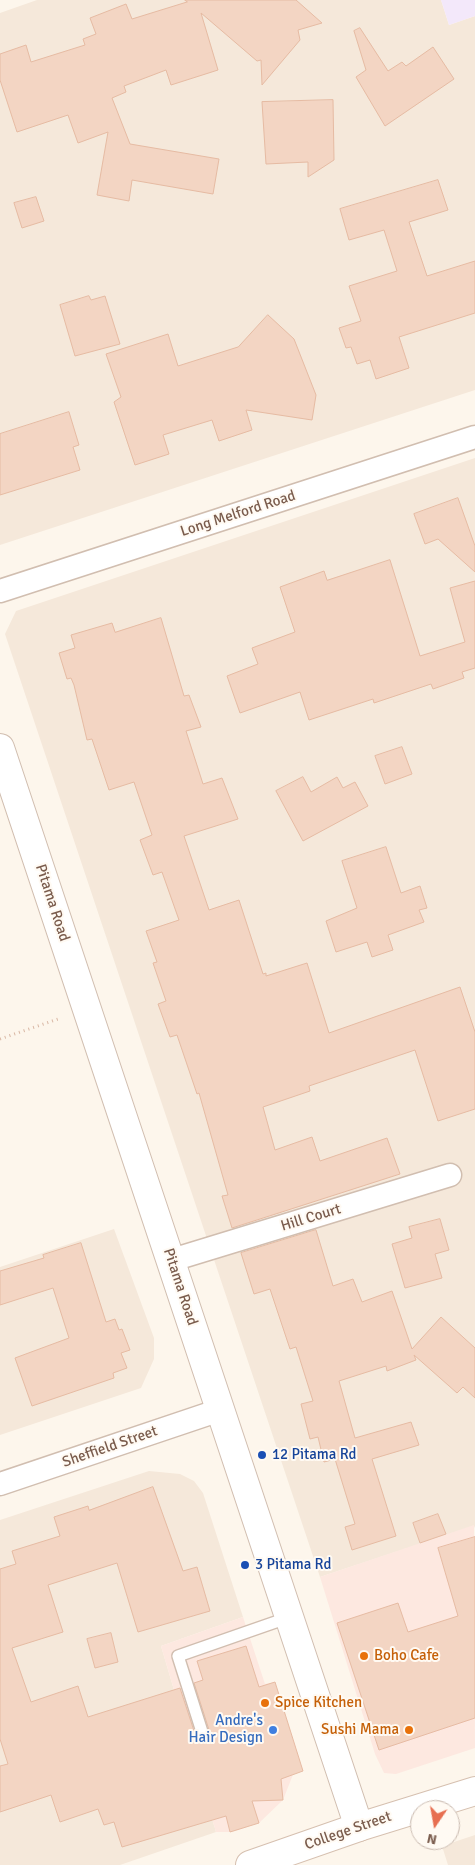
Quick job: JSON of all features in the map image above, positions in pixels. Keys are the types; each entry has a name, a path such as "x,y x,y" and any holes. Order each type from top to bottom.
{"street":[{"name":"Long Melford Road","path":"0,591 475,437"},
{"name":"Pitama Road","path":"0,748 86,1009 172,1260 359,1827"},
{"name":"Hill Court","path":"172,1260 450,1175"},
{"name":"Sheffield Street","path":"0,1484 220,1410"},
{"name":"College Street","path":"250,1865 359,1827 475,1791"}],"lane":[{"path":"203,1735 178,1656 290,1617"}],"path":[{"path":"0,1039 86,1009"}],"shaded area":[{"path":"37,0 441,0 449,25 475,16 475,390 0,545 0,13"},
{"path":"441,0 475,0 475,16 449,25"},
{"path":"475,458 475,1528 474,1526 320,1577 5,634 16,611"},
{"path":"114,1229 154,1338 154,1359 141,1388 0,1435 0,1267"},
{"path":"149,1471 180,1474 194,1481 203,1493 243,1617 161,1646 216,1832 120,1865 0,1865 0,1520"},
{"path":"474,1525 475,1748 396,1774 384,1773 375,1754 320,1577"},
{"path":"243,1617 265,1684 275,1682 303,1771 294,1772 283,1800 259,1823 232,1832 216,1832 161,1646"},
{"path":"475,1835 475,1865 448,1865 443,1850 460,1850 460,1840"}],"building":[{"path":"185,0 296,0 322,23 298,30 300,40 262,85 261,60 257,61 201,13 218,70 171,85 166,70 124,86 126,92 112,98 130,144 219,159 213,194 132,180 129,201 97,195 108,132 78,143 68,115 17,132 0,80 0,54 26,45 31,62 85,45 83,39 96,34 90,18 126,4 132,19 187,2"},
{"path":"360,28 388,71 402,62 406,66 433,47 454,79 385,126 356,77 366,70 354,31"},
{"path":"333,100 334,160 308,177 308,162 266,164 262,102"},
{"path":"438,180 448,210 409,222 427,276 475,261 475,313 399,337 409,368 376,379 370,360 357,364 351,347 346,348 339,328 361,321 349,286 397,271 384,230 349,240 340,209"},
{"path":"36,197 44,221 22,228 14,203"},
{"path":"89,296 91,300 105,296 120,344 75,356 60,305"},
{"path":"268,315 294,339 316,395 312,420 246,410 252,430 219,441 212,420 163,435 169,454 135,465 114,402 121,397 106,354 168,334 178,366 238,347"},
{"path":"69,412 79,445 73,447 80,470 0,495 0,434"},
{"path":"458,498 475,546 475,572 438,539 425,544 414,514"},
{"path":"390,560 420,656 465,642 450,588 475,581 475,668 462,672 464,678 433,689 431,684 374,703 373,699 309,720 300,692 240,713 227,676 258,664 252,648 295,632 280,587 324,571 327,580"},
{"path":"161,618 184,696 189,695 201,727 186,731 203,784 222,778 238,819 184,836 209,910 239,900 263,974 266,973 266,976 307,963 329,1033 460,987 475,1032 475,1109 438,1121 415,1050 309,1086 310,1091 263,1107 275,1150 312,1137 320,1161 387,1138 400,1174 232,1228 222,1196 228,1195 199,1093 197,1094 177,1035 170,1037 158,1004 166,1001 153,963 157,962 146,931 179,920 162,872 153,875 140,840 152,835 134,782 109,790 92,739 87,740 74,685 71,678 67,679 59,653 75,648 71,635 112,623 115,632"},
{"path":"402,747 412,774 385,784 375,756"},
{"path":"303,777 311,792 337,777 343,788 355,782 368,806 303,841 276,791"},
{"path":"386,847 401,893 420,886 427,908 419,910 424,922 388,935 393,950 372,957 367,942 336,952 326,921 357,908 342,861"},
{"path":"440,1219 449,1250 435,1254 442,1278 405,1288 392,1244 412,1238 409,1227"},
{"path":"316,1230 333,1286 353,1279 362,1302 392,1291 412,1349 441,1317 475,1348 475,1398 463,1387 457,1393 414,1355 416,1360 387,1371 386,1366 339,1381 355,1438 411,1422 419,1445 372,1459 396,1536 352,1550 345,1527 355,1524 335,1459 324,1462 318,1437 310,1439 301,1404 313,1401 296,1347 290,1349 270,1289 254,1294 241,1253"},
{"path":"81,1243 106,1322 115,1319 119,1330 122,1329 130,1350 121,1353 127,1368 113,1373 114,1378 32,1406 15,1358 69,1338 53,1288 0,1305 0,1271 44,1258 43,1255"},
{"path":"153,1487 183,1571 197,1567 210,1611 138,1632 117,1563 48,1585 63,1632 12,1648 31,1702 78,1686 88,1717 180,1688 196,1737 198,1741 205,1742 209,1740 210,1733 194,1683 203,1680 197,1661 246,1646 259,1687 275,1682 303,1771 281,1779 283,1800 252,1801 259,1823 230,1832 226,1816 122,1847 114,1822 104,1825 98,1809 60,1822 51,1795 0,1812 0,1766 8,1764 0,1739 0,1569 16,1564 12,1551 60,1536 54,1517 88,1506 89,1510"},
{"path":"438,1514 446,1534 420,1543 413,1523"},
{"path":"475,1537 475,1718 379,1750 337,1623 398,1603 408,1632 458,1616 438,1548"},
{"path":"111,1633 118,1662 95,1668 87,1639"}],"place":[{"name":"12 Pitama Rd","path":"262,1455"},
{"name":"3 Pitama Rd","path":"245,1565"},
{"name":"Boho Cafe","path":"364,1656"},
{"name":"Spice Kitchen","path":"265,1703"},
{"name":"Andre's Hair Design","path":"273,1730"},
{"name":"Sushi Mama","path":"409,1730"}]}
